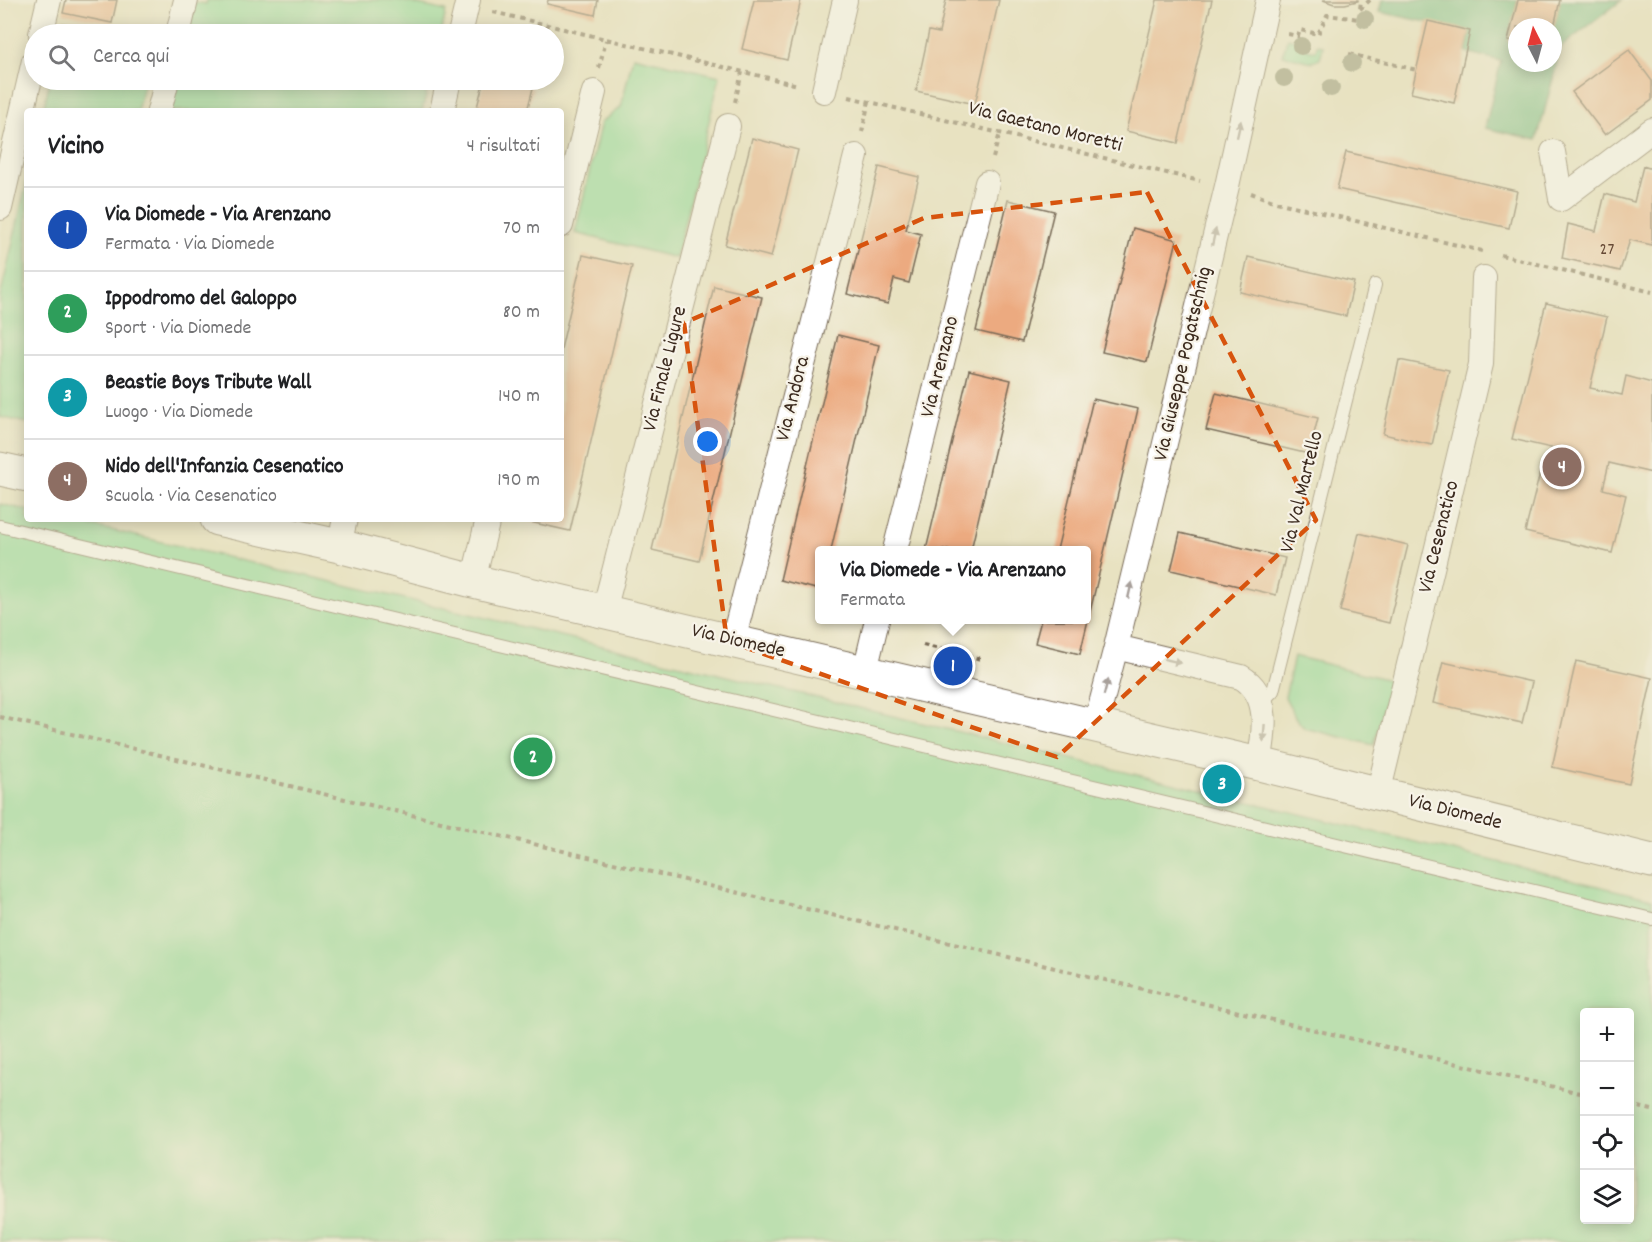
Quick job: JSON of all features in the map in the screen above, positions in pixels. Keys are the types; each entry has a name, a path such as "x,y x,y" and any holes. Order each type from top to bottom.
{"street":[{"path":"43,24 49,0"},
{"path":"180,24 186,0"},
{"path":"824,91 845,0"},
{"name":"Via Giuseppe Pogatschnig","path":"1095,727 1227,186 1268,0"},
{"path":"466,24 476,5"},
{"path":"0,208 27,90"},
{"path":"160,108 164,90"},
{"path":"443,108 447,90"},
{"path":"564,213 594,92"},
{"name":"Via Finale Ligure","path":"604,611 728,126"},
{"path":"1553,152 1561,199 1652,130"},
{"name":"Via Andora","path":"733,641 856,156"},
{"name":"Via Arenzano","path":"896,546 987,183"},
{"name":"Via Cesenatico","path":"1378,794 1481,364 1484,278"},
{"path":"0,469 24,474"},
{"name":"Via Diomede","path":"245,522 342,533 473,581 864,671 1378,794 1650,853"},
{"path":"473,581 487,522"},
{"path":"864,671 876,624"},
{"path":"1116,647 1241,677 1250,682 1261,702 1265,727 1259,764"}],"lane":[{"name":"Via Val Martello","path":"1261,702 1273,691 1375,285"},
{"path":"0,526 1652,919"}],"path":[{"path":"1288,34 1298,36 1300,30 1318,34 1328,15 1359,19 1361,0"},
{"path":"1360,10 1370,0"},
{"path":"476,5 547,24"},
{"path":"564,29 824,91"},
{"path":"1349,54 1417,70"},
{"name":"Via Gaetano Moretti","path":"870,101 1202,182"},
{"path":"1247,191 1276,202 1652,292"},
{"path":"923,645 981,659"},
{"path":"0,717 1580,1093"},
{"path":"1634,1106 1652,1110"}],"highlighted area":[{"path":"1147,192 1316,520 1057,757 727,641 684,323 924,218"}],"green space":[{"path":"207,0 398,0 446,11 443,24 188,24 194,2 206,4"},
{"path":"1382,0 1518,0 1514,18 1508,18 1508,72 1555,72 1537,140 1485,128 1501,61 1466,52 1470,31 1379,12"},
{"path":"1560,0 1622,0 1562,46 1562,18 1556,18"},
{"path":"64,20 81,24 63,24"},
{"path":"1287,38 1308,43 1307,49 1316,51 1317,45 1323,46 1320,59 1312,62 1283,55"},
{"path":"633,56 720,76 676,258 575,233 601,122 621,107"},
{"path":"48,90 142,90 138,108 44,108"},
{"path":"173,90 427,90 423,108 169,108"},
{"path":"24,194 24,422 0,417 0,298"},
{"path":"0,504 24,509 24,522 77,522 478,616 1652,899 1652,1242 0,1242"},
{"path":"1294,656 1390,680 1374,745 1304,728 1295,717 1285,697"}],"building":[{"path":"66,0 117,0 112,23 63,13"},
{"path":"548,0 598,0 595,15 547,4"},
{"path":"754,0 801,0 787,60 742,49"},
{"path":"946,0 999,0 975,104 916,91 929,31 939,33"},
{"path":"1157,0 1212,0 1178,143 1126,131"},
{"path":"1323,0 1358,0 1358,1 1334,4"},
{"path":"1518,0 1560,0 1556,18 1514,18"},
{"path":"1428,21 1470,31 1454,103 1411,93"},
{"path":"1629,50 1652,81 1652,100 1605,135 1572,92"},
{"path":"481,90 532,90 528,108 477,108"},
{"path":"752,138 798,150 771,257 725,245"},
{"path":"1346,152 1517,191 1509,228 1337,189"},
{"path":"1643,166 1652,169 1652,245 1630,240 1620,271 1562,258 1568,224 1596,231 1605,194 1634,202"},
{"path":"879,167 919,177 906,230 921,234 909,283 894,279 888,304 847,294"},
{"path":"1008,200 1054,211 1022,342 976,331"},
{"path":"1133,228 1177,240 1147,362 1102,352"},
{"path":"583,255 632,266 570,531 530,522 564,522 564,336"},
{"path":"1248,257 1354,282 1346,316 1240,292"},
{"path":"714,286 762,297 699,561 652,550"},
{"path":"1546,303 1607,317 1590,388 1622,395 1626,376 1652,383 1652,473 1609,463 1603,489 1626,495 1612,553 1525,532 1540,473 1567,480 1573,453 1512,439"},
{"path":"838,335 879,345 832,546 815,546 815,589 780,580"},
{"path":"1399,360 1449,370 1432,445 1383,434"},
{"path":"969,370 1011,380 972,546 927,546"},
{"path":"1216,393 1318,418 1309,454 1206,430"},
{"path":"1093,399 1138,409 1091,608 1091,546 1058,546"},
{"path":"1180,533 1285,558 1276,595 1171,570"},
{"path":"1359,533 1408,545 1389,623 1340,611"},
{"path":"1040,624 1087,624 1080,654 1035,643"},
{"path":"1576,661 1652,678 1629,784 1552,767"},
{"path":"1443,662 1532,682 1522,723 1433,703"}],"place":[{"name":"Nido dell'Infanzia Cesenatico","path":"1562,467"},
{"name":"Via Diomede - Via Arenzano","path":"953,666"},
{"name":"Ippodromo del Galoppo","path":"533,757"},
{"name":"Beastie Boys Tribute Wall","path":"1222,784"}]}
